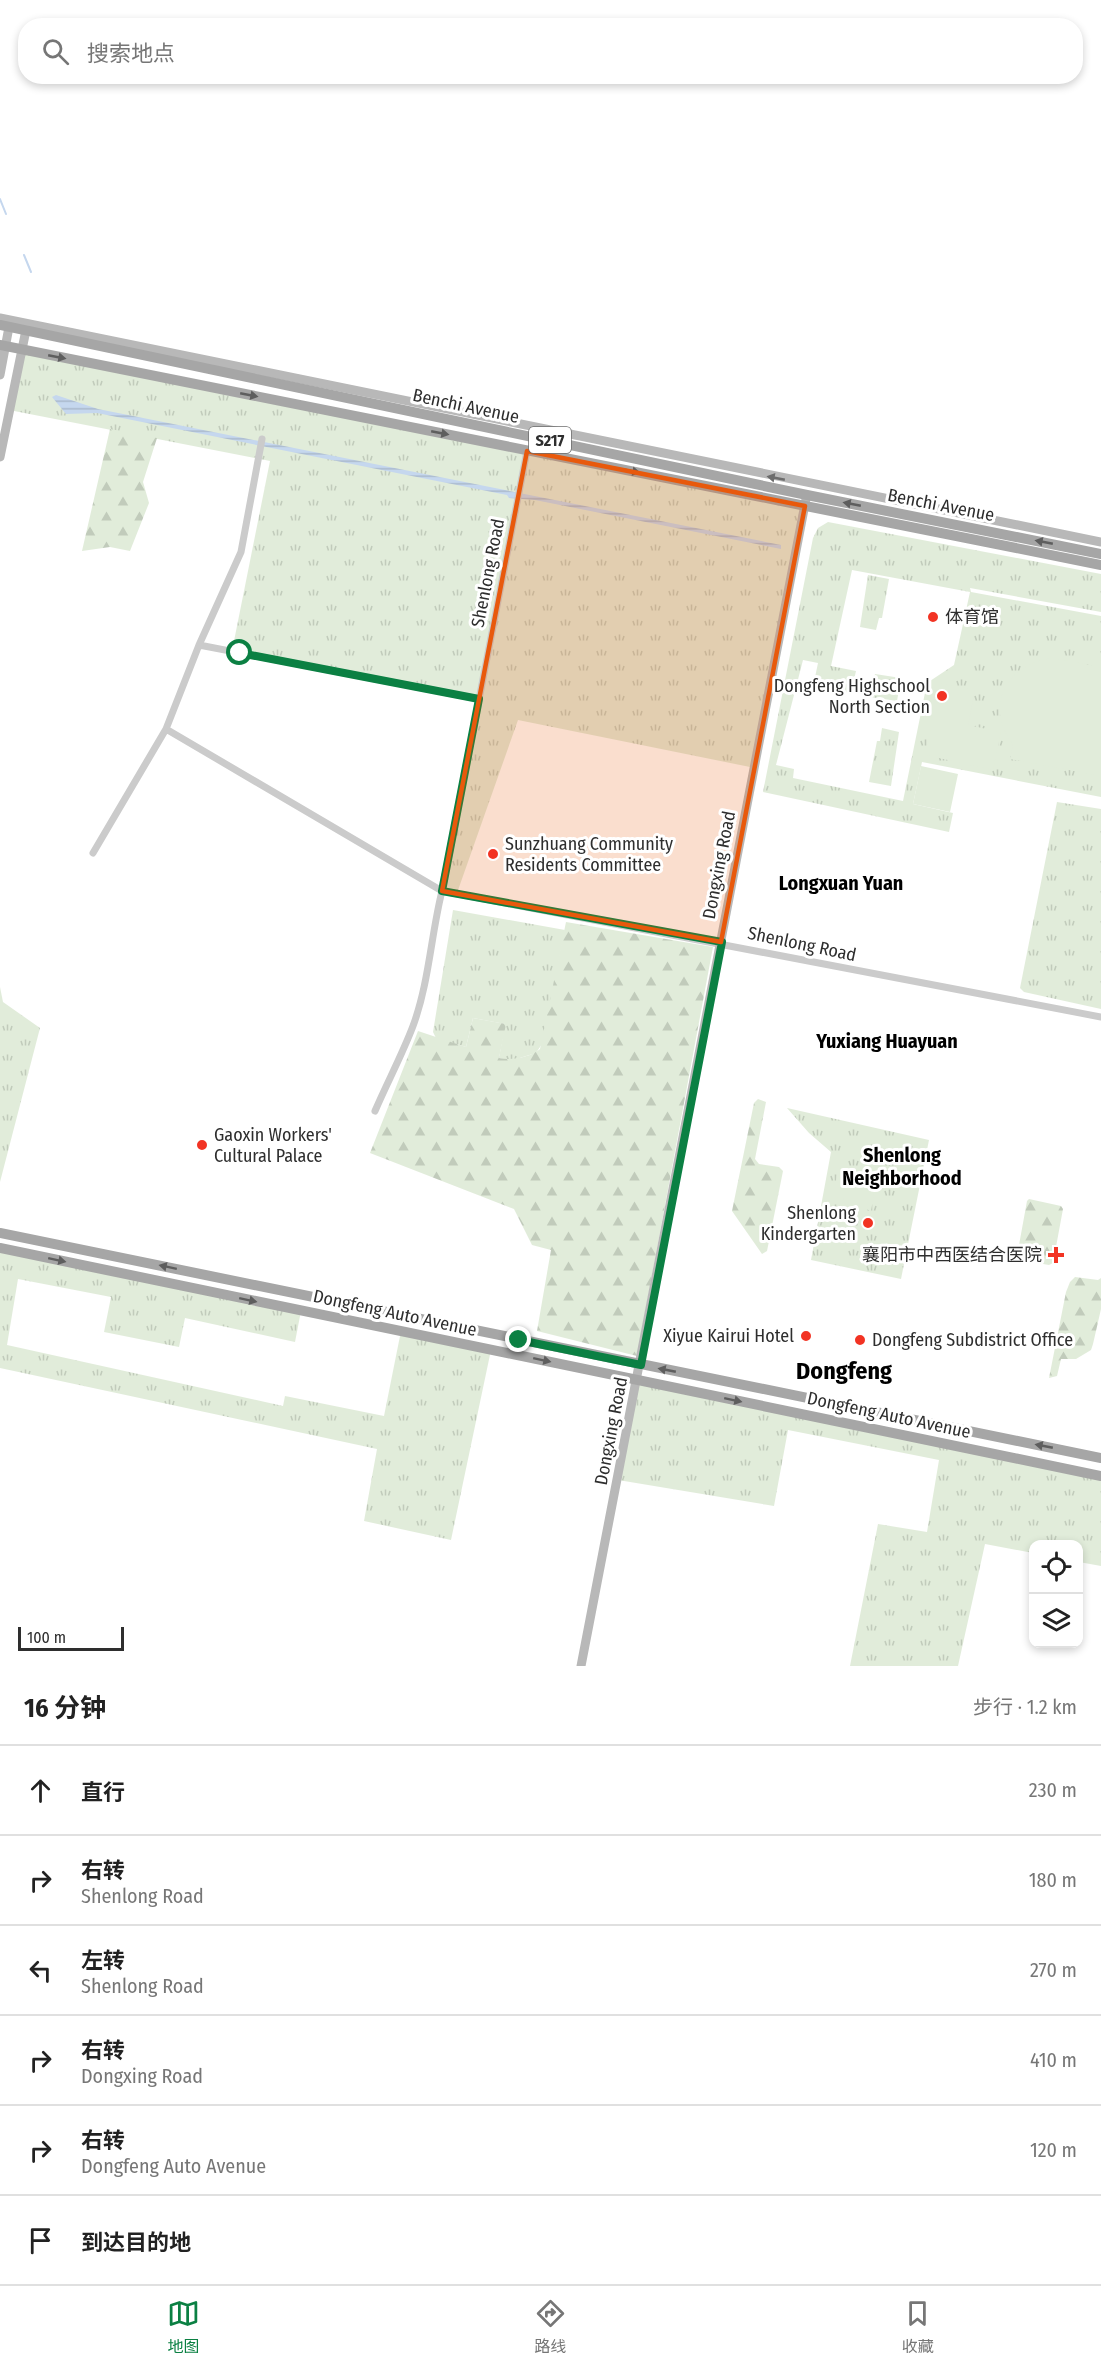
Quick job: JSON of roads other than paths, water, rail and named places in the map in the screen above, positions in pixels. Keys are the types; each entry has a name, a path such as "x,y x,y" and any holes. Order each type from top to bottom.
{"main road":[{"name":"Benchi Avenue","path":"4,326 33,330 1101,566"},
{"name":"Benchi Avenue","path":"3,346 527,451 806,501 889,506 1101,554"},
{"name":"Dongfeng Auto Avenue","path":"0,1233 1101,1458"},
{"name":"Dongfeng Auto Avenue","path":"0,1248 1101,1476"}],"street":[{"path":"0,318 33,330 889,506 1101,542"},
{"path":"0,375 4,326"},
{"path":"0,457 21,349 33,330"},
{"path":"93,853 166,729 199,645 241,552 262,439"},
{"name":"Shenlong Road","path":"527,451 442,891 722,942 828,966 1101,1017"},
{"name":"Dongxing Road","path":"580,1666 641,1365 806,501"},
{"path":"199,645 479,699"},
{"path":"166,729 442,891 433,926 430,957 413,1025 375,1111"}],"water":[{"path":"56,395 98,409 781,545 781,549 535,500 509,498 507,495 97,413 66,414 52,397"}],"waterway":[{"path":"0,199 6,214"},
{"path":"24,255 31,272"}],"place":[{"name":"体育馆","path":"933,617"},
{"name":"Dongfeng Highschool North Section","path":"942,696"},
{"name":"Sunzhuang Community Residents Committee","path":"493,854"},
{"name":"Gaoxin Workers' Cultural Palace","path":"202,1145"},
{"name":"Shenlong Kindergarten","path":"868,1223"},
{"name":"襄阳市中西医结合医院","path":"1056,1255"},
{"name":"Xiyue Kairui Hotel","path":"806,1336"},
{"name":"Dongfeng Subdistrict Office","path":"860,1340"}],"district":[{"name":"Longxuan Yuan","path":"841,883"},
{"name":"Yuxiang Huayuan","path":"887,1041"},
{"name":"Shenlong Neighborhood","path":"902,1166"},
{"name":"Dongfeng","path":"844,1371"}]}
